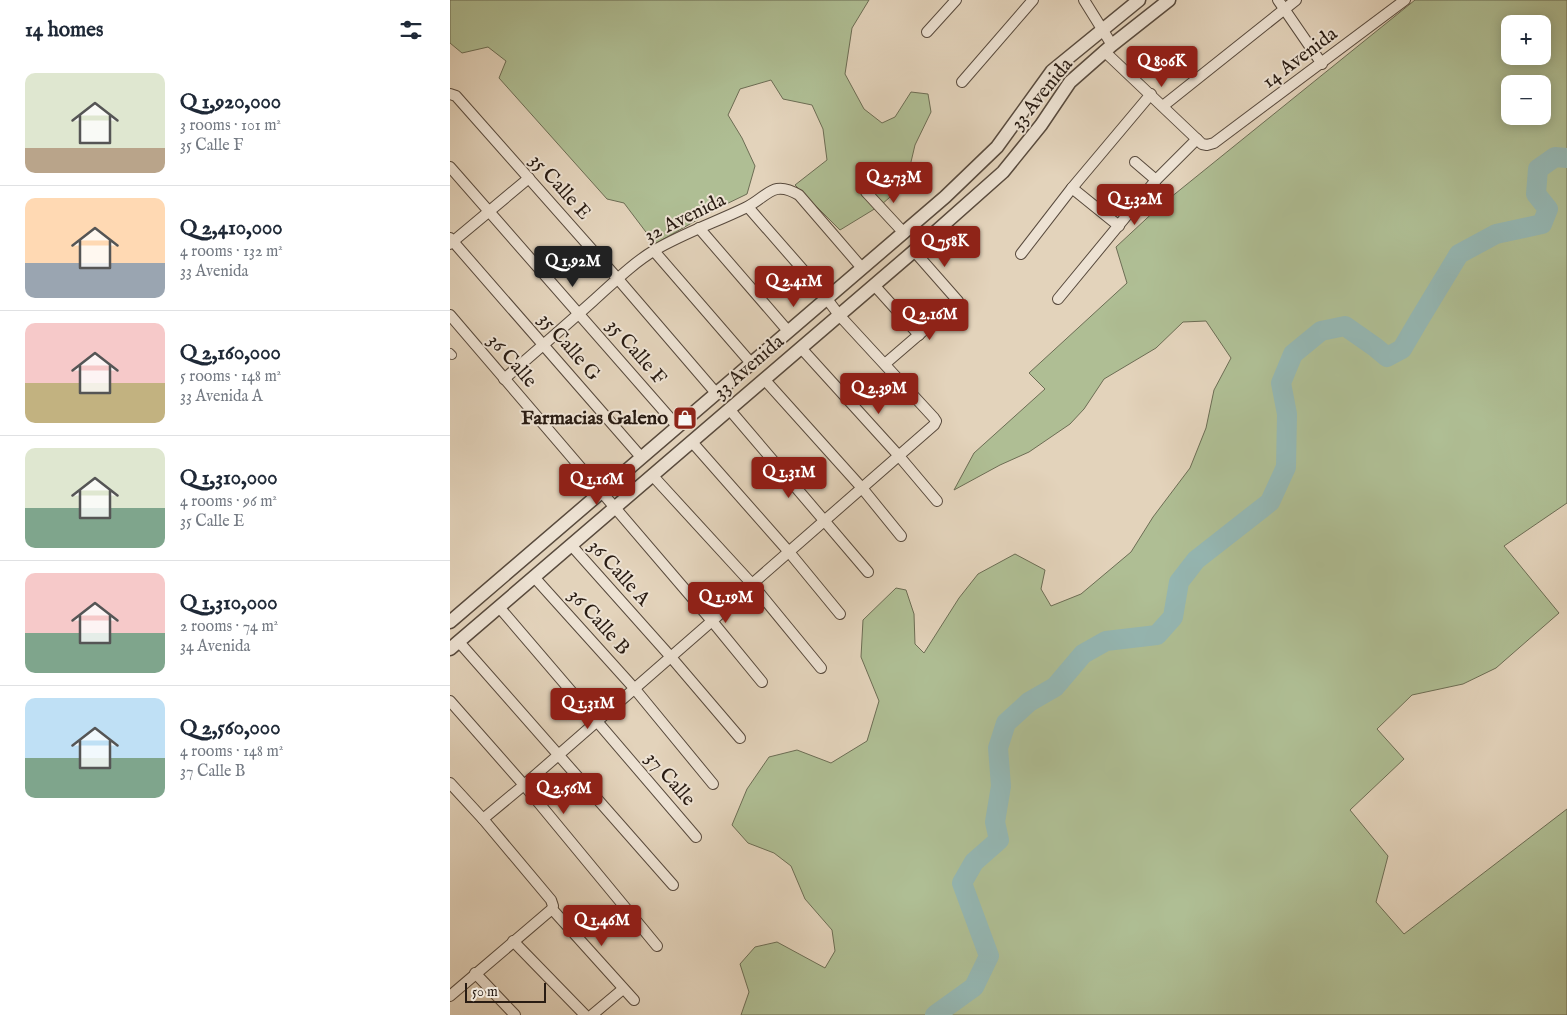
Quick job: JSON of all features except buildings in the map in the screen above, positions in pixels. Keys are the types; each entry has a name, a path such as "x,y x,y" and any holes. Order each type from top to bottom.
{"street":[{"path":"927,32 956,0"},
{"path":"962,82 1033,0"},
{"path":"1058,299 1156,180 1198,139 1151,94 1108,48 1102,29 1084,0"},
{"name":"33 Avenida","path":"450,622 945,197 997,147 1052,71 1139,0"},
{"name":"33 Avenida","path":"454,646 914,251 1003,172 1041,125 1070,82 1108,48 1169,0"},
{"path":"1278,0 1322,64"},
{"path":"1163,106 1296,0"},
{"name":"14 Avenida","path":"1198,139 1202,144 1214,143 1405,0"},
{"path":"1021,254 1072,188 1151,94"},
{"name":"35 Calle E","path":"453,95 529,178 716,393"},
{"path":"1135,162 1156,180"},
{"name":"35 Calle F","path":"450,167 678,426"},
{"path":"451,241 529,178"},
{"name":"32 Avenida","path":"504,379 654,250 748,207 772,191 782,188 799,195 862,268"},
{"path":"1072,188 1119,226"},
{"path":"866,192 904,233"},
{"path":"483,819 933,428 936,421 934,418 886,363 839,315 748,207"},
{"path":"699,228 788,331"},
{"name":"35 Calle G","path":"451,241 544,344 641,457"},
{"path":"654,250 751,363"},
{"path":"886,363 958,301 914,251"},
{"path":"874,285 919,335"},
{"name":"36 Calle","path":"450,316 712,621 762,682"},
{"path":"801,348 937,501"},
{"path":"764,380 862,488 900,536"},
{"path":"729,409 868,572"},
{"path":"692,442 789,552 840,614"},
{"path":"652,475 752,584 821,668"},
{"name":"36 Calle A","path":"571,545 740,738"},
{"name":"36 Calle B","path":"534,577 634,688 713,784"},
{"name":"37 Calle","path":"499,608 696,837"},
{"path":"454,646 558,754 673,885"},
{"path":"450,702 524,785 657,946"},
{"path":"450,783 483,819 551,904 634,1000"},
{"path":"450,996 513,941 551,904"},
{"path":"513,941 585,1015"},
{"path":"476,973 515,1015"},
{"path":"592,1015 623,989"}],"green space":[{"path":"450,0 869,0 852,28 845,74 864,109 882,123 895,117 911,92 928,94 931,112 915,145 906,183 881,205 840,230 795,185 827,160 823,129 812,105 783,99 771,80 740,89 728,115 742,138 755,166 747,194 718,208 655,244 624,203 607,199 499,78 506,61 488,47 462,53 450,43"},
{"path":"1415,0 1567,0 1567,503 1504,546 1559,613 1496,668 1463,684 1412,695 1377,729 1404,759 1350,810 1388,856 1376,902 1404,934 1567,809 1567,1015 741,1015 749,992 740,964 755,947 777,942 825,968 835,951 832,930 805,899 791,866 774,853 748,843 732,825 747,789 769,757 797,750 831,763 867,741 879,701 861,657 863,620 896,588 906,590 914,614 915,644 924,653 959,598 978,574 1015,554 1045,570 1041,589 1051,606 1081,594 1131,552 1153,517 1190,468 1206,428 1214,390 1231,358 1206,321 1183,322 1156,348 1104,379 1084,409 1070,424 1029,452 1000,465 954,490 974,453 1045,389 1029,373 1127,283 1116,247 1160,206"}],"waterway":[{"path":"935,1015 974,987 989,956 962,883 974,862 999,840 995,822 1001,786 998,748 1006,723 1029,702 1055,687 1083,654 1106,641 1157,635 1173,617 1179,582 1196,560 1270,502 1286,467 1287,414 1281,383 1293,354 1321,331 1345,326 1387,357 1402,349 1459,254 1496,234 1542,224 1548,209 1536,194 1538,169 1555,157 1567,158"}],"place":[{"name":"Farmacias Galeno","path":"685,418"}]}
